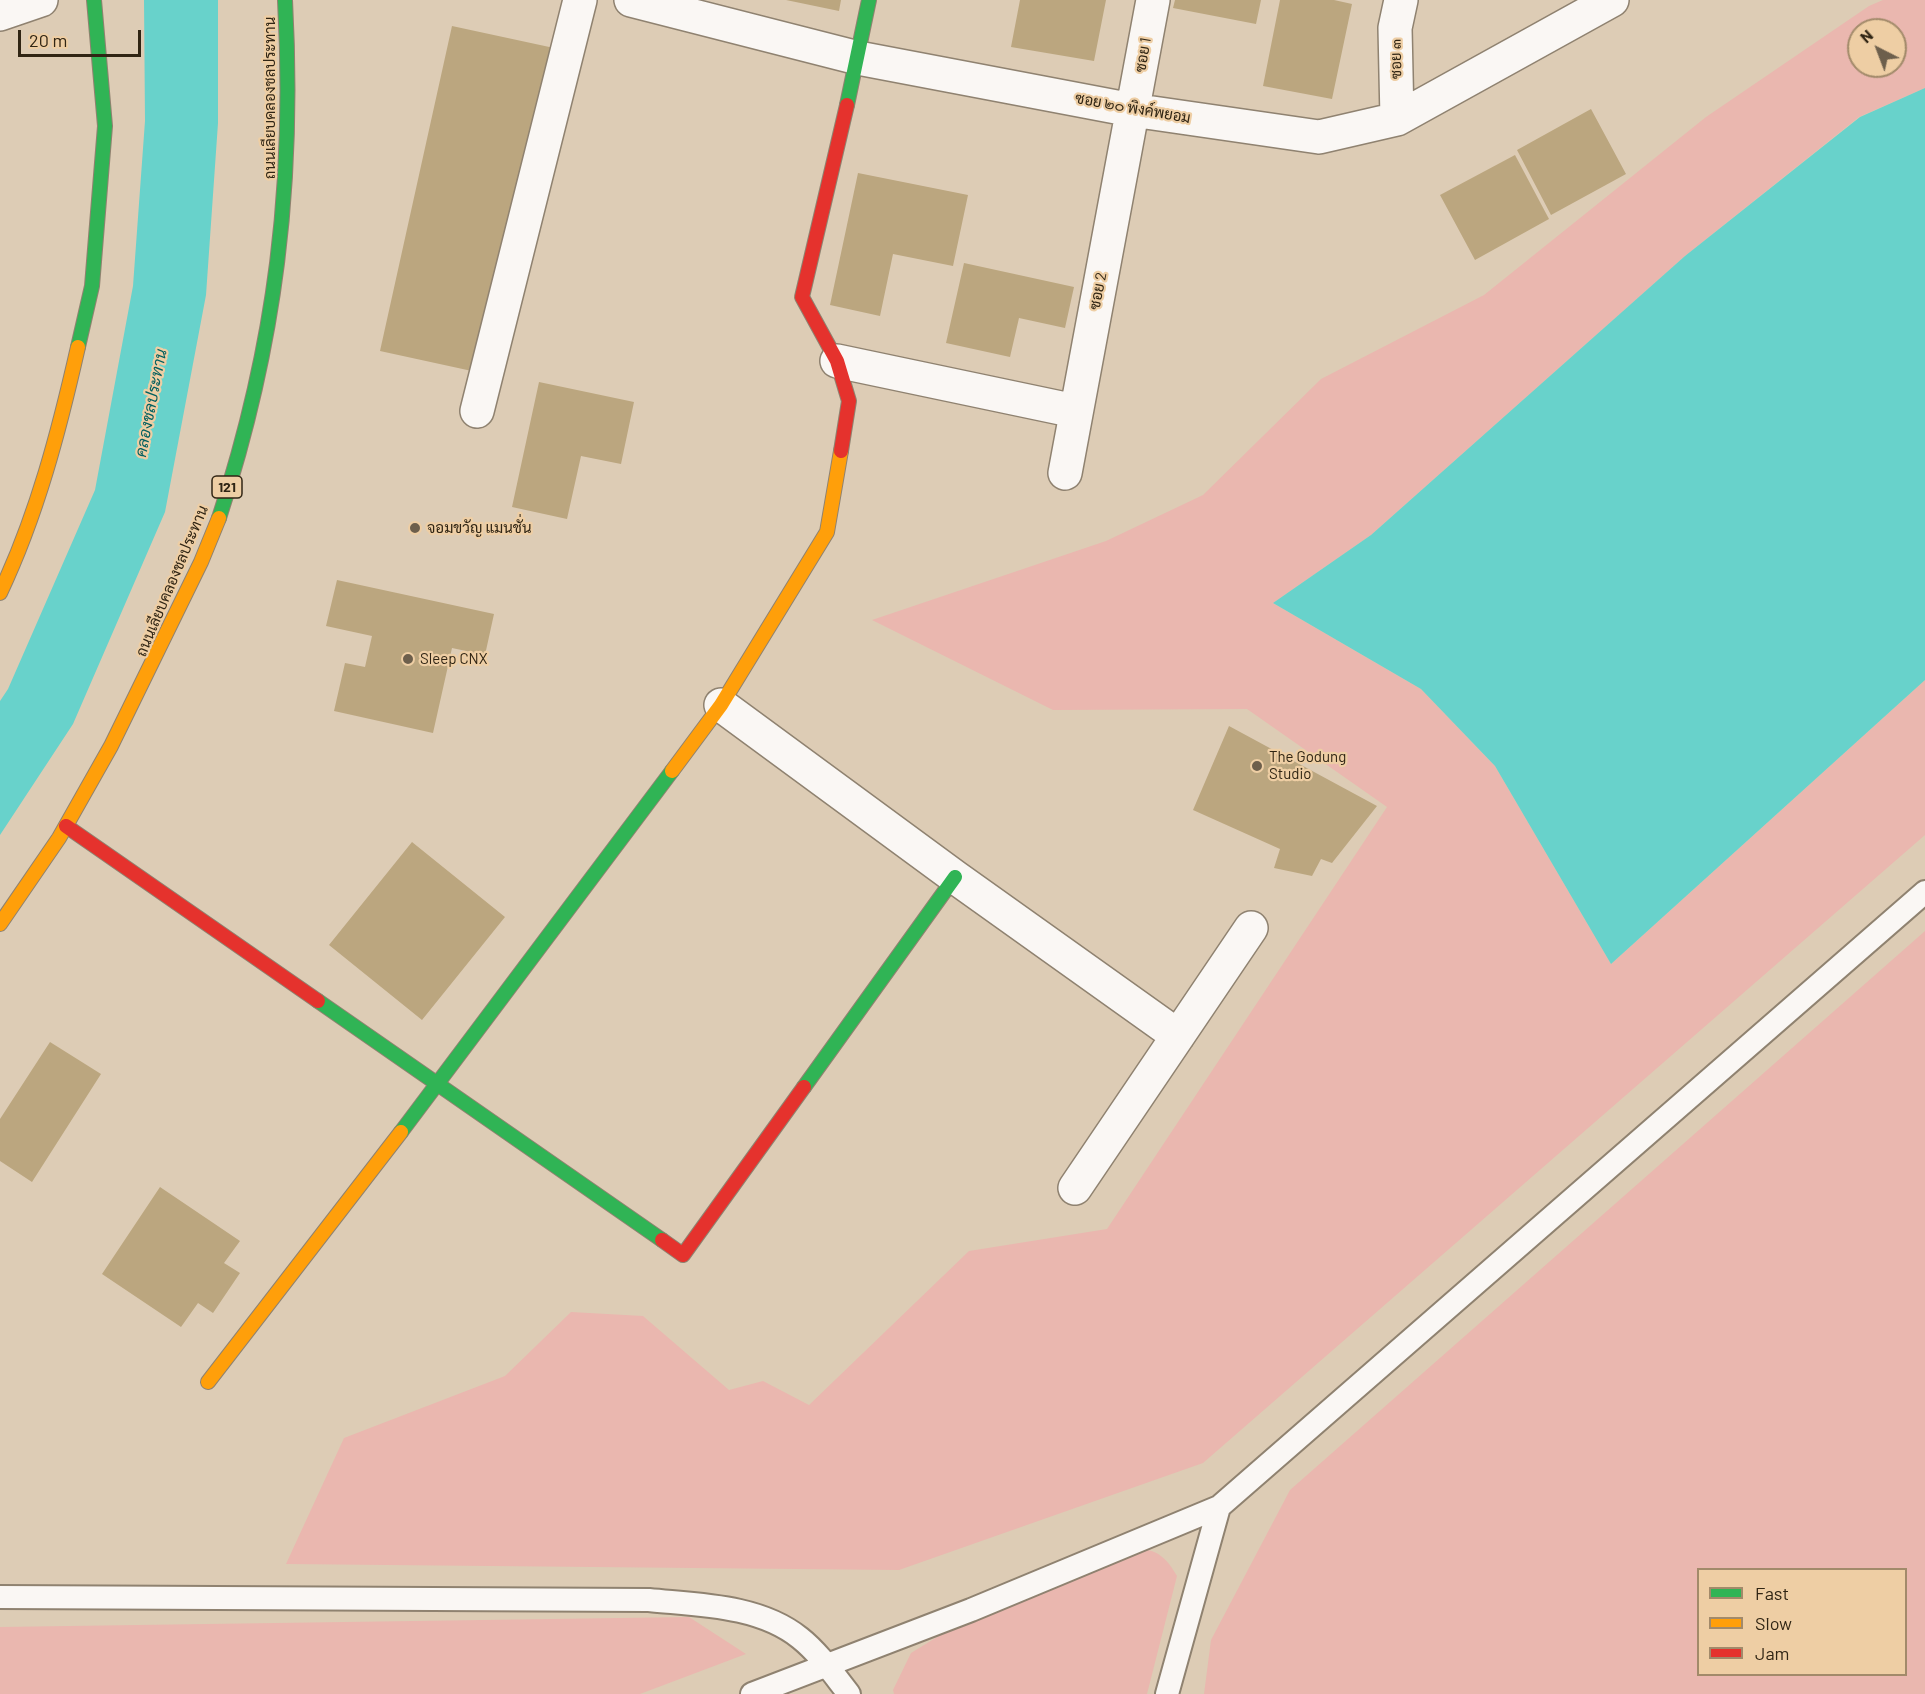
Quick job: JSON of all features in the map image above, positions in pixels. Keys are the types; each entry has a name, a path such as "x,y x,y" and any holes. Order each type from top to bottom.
{"street":[{"path":"0,14 41,0"},
{"path":"0,593 12,568 57,442 92,285 105,126 94,0"},
{"name":"ถนนเลียบคลองชลประทาน","path":"0,924 66,826 154,664 213,533 257,390 280,258 289,160 288,42 285,0"},
{"path":"477,411 580,0"},
{"name":"ซอย ๒๐ พิงค์พยอม","path":"631,0 858,58 1132,110 1319,138 1397,118 1612,0"},
{"path":"208,1382 438,1085 721,705 827,532 849,401 837,361 802,297 858,58 869,0"},
{"name":"ซอย 1","path":"1132,110 1153,0"},
{"name":"ซอย ๓","path":"1397,118 1395,28 1401,0"},
{"name":"ซอย 2","path":"1065,473 1132,110"},
{"path":"837,361 1075,411"},
{"path":"721,705 955,877 1178,1036"},
{"path":"66,826 683,1255 955,877"},
{"path":"1074,1188 1251,928"}],"lane":[{"path":"752,1694 827,1667 1220,1507 1925,892"},
{"path":"1167,1694 1220,1507"},
{"path":"0,1597 637,1600 691,1604 761,1616 800,1637 849,1694"}],"shaded area":[{"path":"1883,0 1925,0 1925,88 1859,117 1685,256 1371,535 1273,603 1421,689 1495,766 1611,964 1925,680 1925,835 1203,1463 899,1570 286,1564 344,1438 505,1376 571,1312 643,1316 729,1390 763,1381 809,1405 969,1251 1107,1229 1387,807 1247,709 1053,710 872,620 1106,541 1203,495 1321,379 1484,295 1706,117 1847,21 1847,78 1907,78 1907,18 1851,18"},
{"path":"1925,931 1925,1694 1204,1694 1211,1640 1290,1490"},
{"path":"1124,1547 1155,1552 1172,1567 1177,1576 1147,1694 894,1694 893,1690 911,1653 960,1623"},
{"path":"689,1617 746,1654 640,1694 0,1694 0,1627"}],"water":[{"name":"คลองชลประทาน","path":"144,0 218,0 218,123 206,295 165,512 73,724 0,835 0,701 8,689 95,490 133,286 145,121"},
{"path":"1925,88 1925,680 1611,964 1495,766 1421,689 1273,603 1371,535 1685,256 1860,117"}],"building":[{"path":"786,0 841,0 839,11"},
{"path":"1020,0 1106,0 1094,61 1011,47"},
{"path":"1175,0 1261,0 1256,24 1173,8"},
{"path":"1280,0 1334,0 1352,4 1332,99 1263,86"},
{"path":"452,26 554,48 481,373 380,351"},
{"path":"1591,109 1626,174 1551,215 1517,150"},
{"path":"1515,155 1549,219 1475,260 1440,195"},
{"path":"858,173 968,195 953,266 893,254 880,316 830,305"},
{"path":"964,263 1074,287 1065,328 1019,318 1010,357 946,343"},
{"path":"539,382 634,402 621,464 581,456 567,519 512,507"},
{"name":"Sleep CNX","path":"337,580 494,614 485,655 452,648 433,733 334,711 345,663 365,667 372,636 326,626"},
{"name":"The Godung Studio","path":"1229,726 1377,806 1332,863 1321,859 1312,876 1274,868 1280,849 1193,810"},
{"path":"412,842 505,917 422,1020 329,945"},
{"path":"50,1042 101,1074 32,1182 0,1161 0,1119"},
{"path":"160,1187 240,1241 224,1263 240,1273 213,1313 198,1303 181,1327 102,1274"}],"traffic: fast":[{"path":"78,347 92,286 105,126 94,0"},
{"path":"219,518 255,389 268,326 277,262 284,198 287,134 285,0"},
{"path":"847,105 869,0"},
{"path":"401,1132 672,771"},
{"path":"804,1087 955,877"},
{"path":"318,1001 662,1240"}],"traffic: slow":[{"path":"0,593 25,533 46,472 78,347"},
{"path":"672,771 721,705 827,532 841,451"},
{"path":"0,924 59,838 111,746 201,562 219,518"},
{"path":"208,1382 401,1132"}],"traffic: jam":[{"path":"841,451 849,401 837,361 802,297 847,105"},
{"path":"66,826 318,1001"},
{"path":"662,1240 683,1255 804,1087"}],"place":[{"name":"จอมขวัญ แมนชั่น","path":"415,528"},
{"name":"Sleep CNX","path":"408,659"},
{"name":"The Godung Studio","path":"1257,766"}]}
